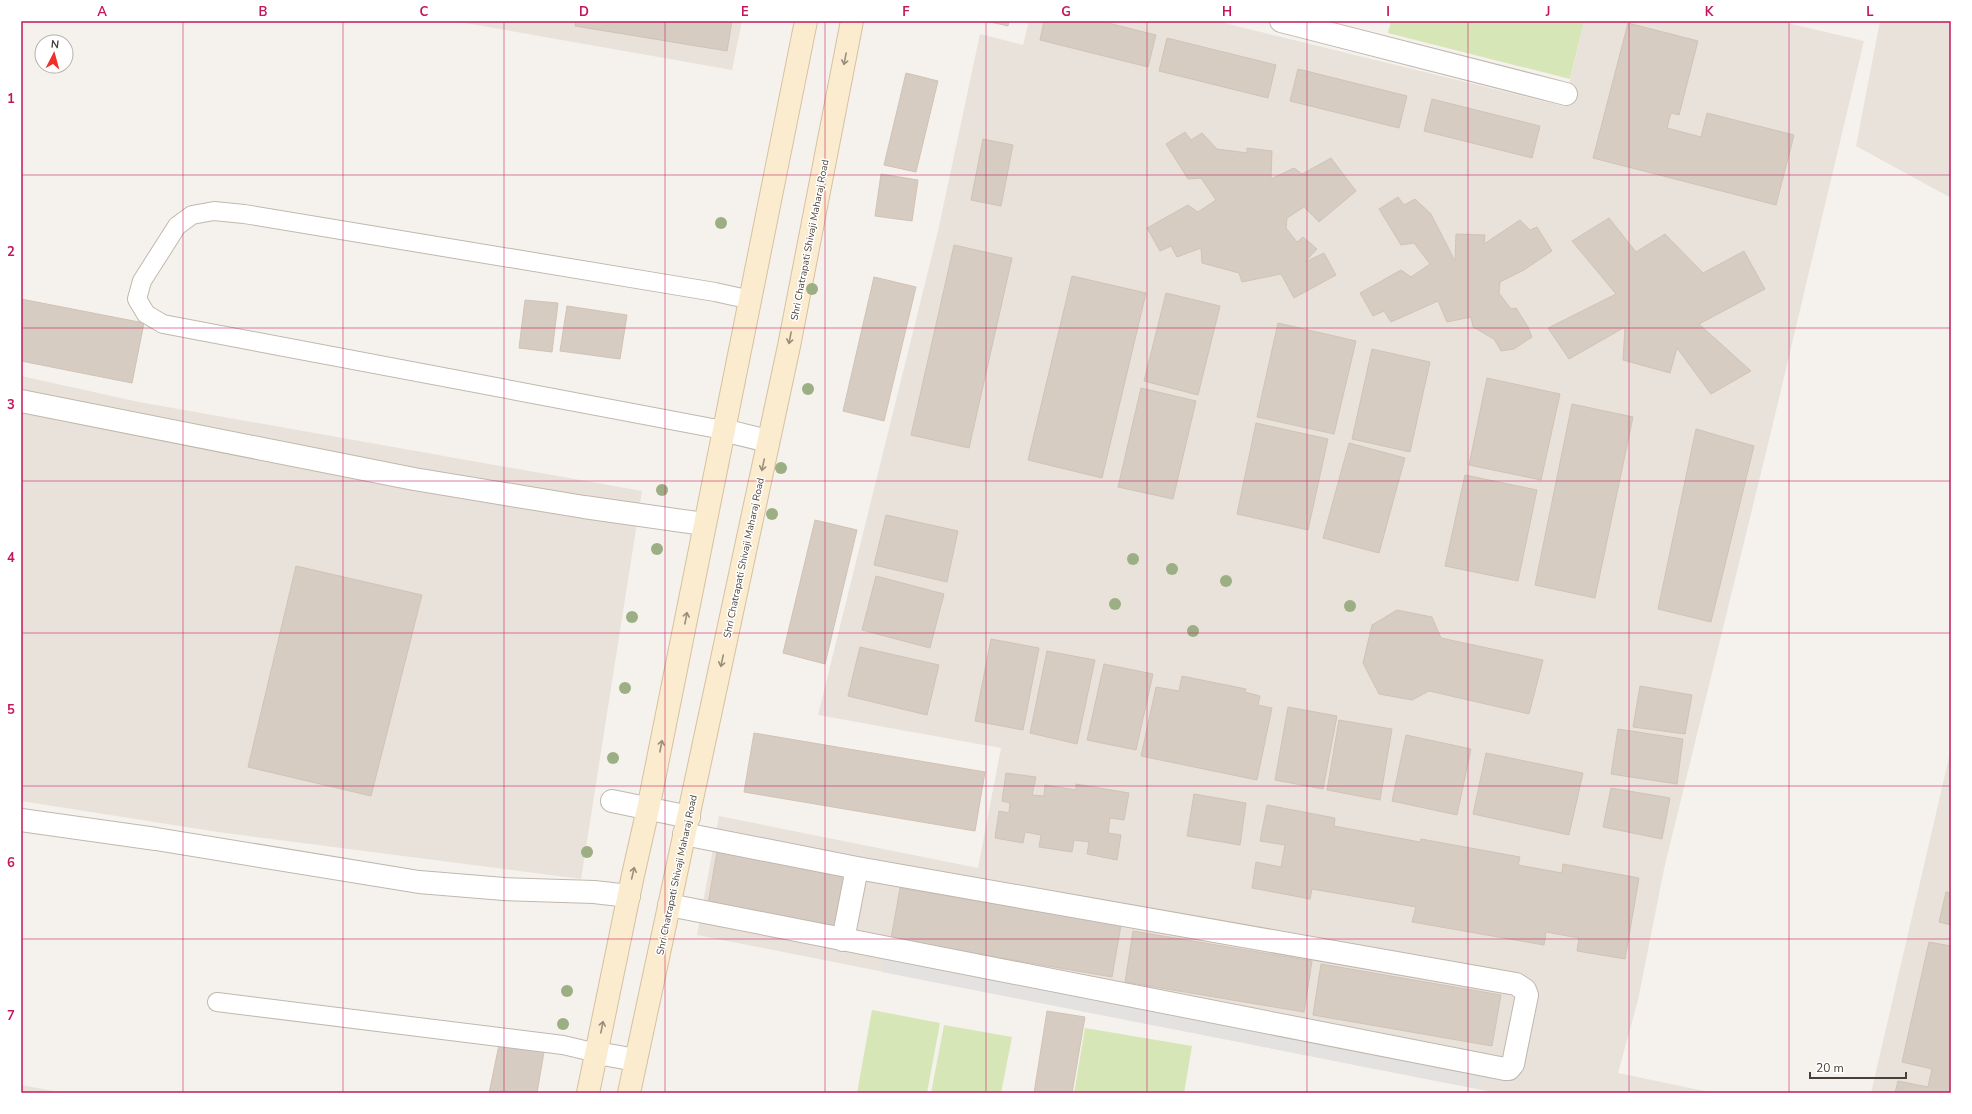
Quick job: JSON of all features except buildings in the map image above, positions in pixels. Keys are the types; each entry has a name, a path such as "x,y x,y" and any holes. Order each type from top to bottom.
{"main road":[{"path":"588,1093 628,896 648,809 806,21"},
{"name":"Shri Chatrapati Shivaji Maharaj Road","path":"629,1093 790,338 852,21"}],"street":[{"path":"1282,21 1566,94"},
{"path":"21,401 414,479 576,506 704,524"},
{"path":"723,430 768,441"},
{"path":"612,801 648,809 687,826 857,868 1516,984 1525,990 1527,995 1513,1064 1509,1069 1505,1069 669,905"},
{"path":"21,820 156,839 418,882 504,889 594,892 628,896"},
{"path":"843,940 857,868"},
{"path":"597,1053 636,1060"}],"lane":[{"path":"723,430 163,324 146,314 137,299 142,281 177,226 192,215 214,211 260,217 707,290 751,300"},
{"path":"217,1002 563,1045 597,1053"}],"shaded area":[{"path":"454,21 742,21 732,70"},
{"path":"1029,21 1216,21 1564,106 1584,21 1779,21 1864,41 1770,436 1664,869 1638,1000 1618,1073 1714,1093 1497,1093 697,935 719,816 978,868 1001,748 818,715 938,231 980,34 1023,45"},
{"path":"1880,21 1951,21 1951,198 1856,146"},
{"path":"21,376 139,402 642,491 581,879 218,832 21,801"},
{"path":"1951,749 1951,1093 1871,1093"},
{"path":"885,959 1482,1072 1478,1089 882,972"},
{"path":"21,1085 64,1093 21,1093"}],"green space":[{"path":"1391,21 1584,21 1570,79 1388,33"},
{"path":"872,1010 940,1023 927,1093 857,1093"},
{"path":"944,1025 1012,1037 1001,1093 931,1093"},
{"path":"1085,1028 1192,1046 1184,1093 1074,1093"}]}
